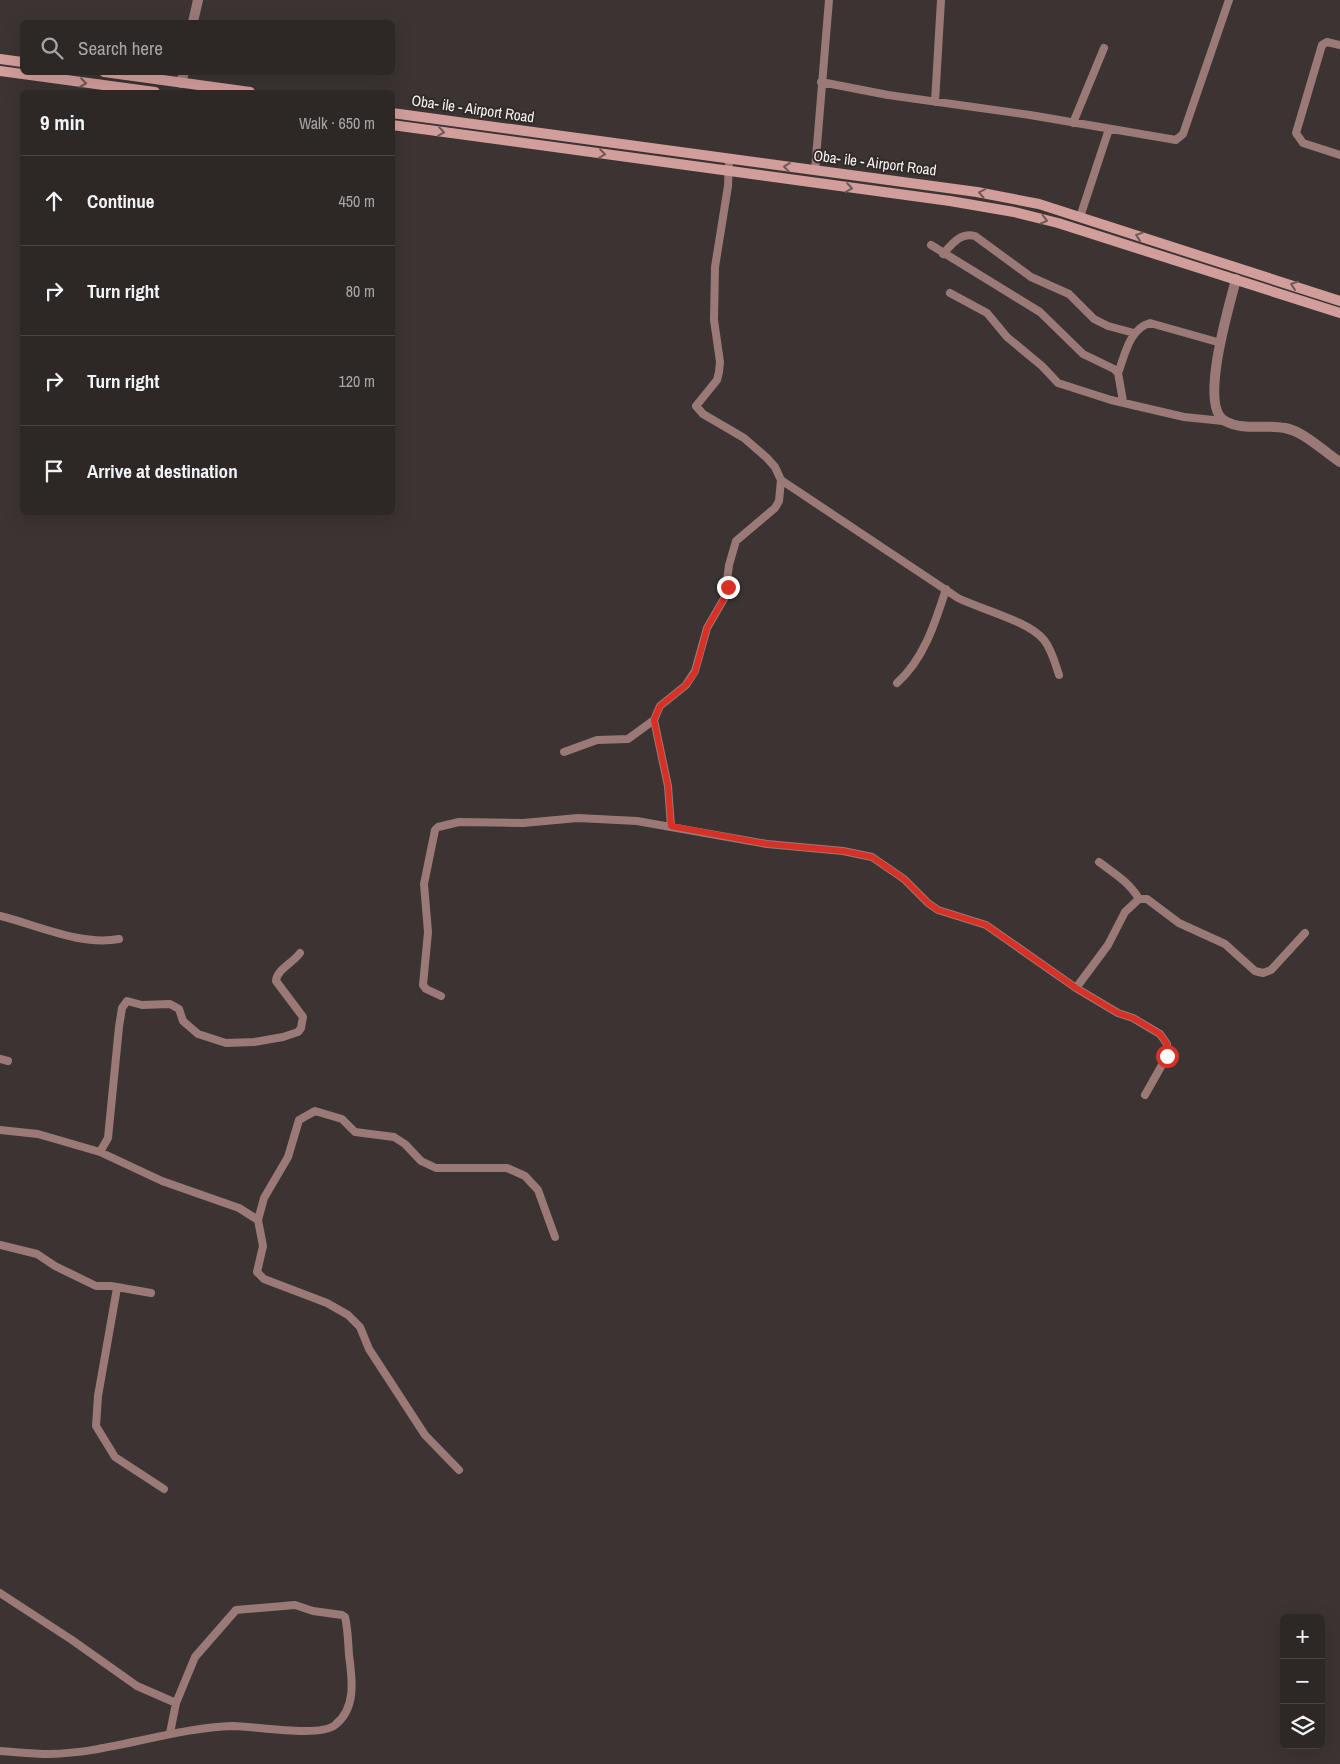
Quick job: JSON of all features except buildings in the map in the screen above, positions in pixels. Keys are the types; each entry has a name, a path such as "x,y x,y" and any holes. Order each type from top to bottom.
{"main road":[{"path":"0,59 20,62"},
{"path":"0,71 20,74"},
{"path":"30,75 140,90"},
{"path":"144,75 183,78 240,90"},
{"name":"Oba- ile - Airport Road","path":"395,113 977,192 1039,204 1340,300"},
{"name":"Oba- ile - Airport Road","path":"395,125 1014,212 1058,223 1340,313"}],"street":[{"path":"193,20 198,0"},
{"path":"815,170 828,0"},
{"path":"935,102 940,0"},
{"path":"821,82 888,95 1073,123 1169,140 1180,137 1183,134 1229,0"},
{"path":"1340,45 1327,42 1322,45 1296,132 1303,143 1340,155"},
{"path":"1073,123 1104,48"},
{"path":"1080,217 1109,129"},
{"path":"564,752 597,740 628,739 654,720 660,706 686,685 695,672 707,628 725,597 729,564 736,541 775,508 779,501 781,480 775,467 744,438 703,414 696,406 717,380 719,372 720,362 714,320 715,267 729,160"},
{"path":"943,254 958,238 968,235 975,236 1030,277 1064,290 1094,319 1108,326 1134,333"},
{"path":"931,246 1040,312 1083,354 1118,373"},
{"path":"1223,421 1217,415 1214,404 1216,370 1236,279"},
{"path":"950,293 987,313 1007,337 1036,360 1058,383 1111,400 1123,401 1184,417 1223,421 1234,425 1286,428 1316,444 1340,462"},
{"path":"1123,401 1118,373 1137,328 1150,323 1221,344"},
{"path":"781,480 946,589 980,608 997,613 1029,629 1043,639 1053,656 1059,675"},
{"path":"897,684 916,663 925,642 933,630 946,589"},
{"path":"654,720 668,786 671,826"},
{"path":"441,996 426,989 423,985 428,932 424,884 435,830 438,827 459,822 523,823 578,818 637,821 767,844 843,851 872,857 904,879 928,903 938,910 986,925 1076,988 1118,1013 1133,1018 1160,1034 1167,1044 1167,1056 1145,1095"},
{"path":"1099,862 1122,878 1139,899"},
{"path":"1076,988 1108,945 1125,912 1139,899 1147,899 1179,923 1225,944 1255,970 1263,973 1271,970 1305,934"},
{"path":"0,916 79,937 107,941 119,939"},
{"path":"100,1152 108,1138 119,1027 122,1008 127,1001 142,1005 170,1004 179,1009 183,1021 198,1034 226,1042 254,1042 293,1035 301,1028 303,1017 276,981 282,969 291,965 300,953"},
{"path":"459,1470 425,1435 369,1350 360,1327 348,1315 327,1303 264,1278 257,1272 263,1246 258,1220 264,1198 288,1157 299,1120 316,1111 342,1119 355,1132 394,1137 405,1144 420,1161 436,1168 507,1168 526,1176 538,1190 555,1237"},
{"path":"0,1130 38,1134 100,1152 162,1181 239,1208 258,1220"},
{"path":"0,1245 37,1254 55,1266 96,1286 151,1293"},
{"path":"117,1288 98,1396 96,1426 115,1457 164,1489"},
{"path":"0,1593 72,1640 136,1686 176,1704"},
{"path":"0,1751 50,1754 94,1749 170,1733 227,1727 295,1731 328,1729 335,1725 346,1710 353,1688 345,1617 313,1611 296,1605 236,1610 195,1657 176,1704 170,1733"},
{"path":"50,1754 51,1764"}],"route":[{"path":"728,587 725,597 712,616 707,628 695,672 686,685 660,706 654,720 662,750 668,786 671,826 767,844 843,851 872,857 904,879 928,903 938,910 947,915 986,925 1076,988 1118,1013 1133,1018 1160,1034 1167,1044 1167,1056"}]}
